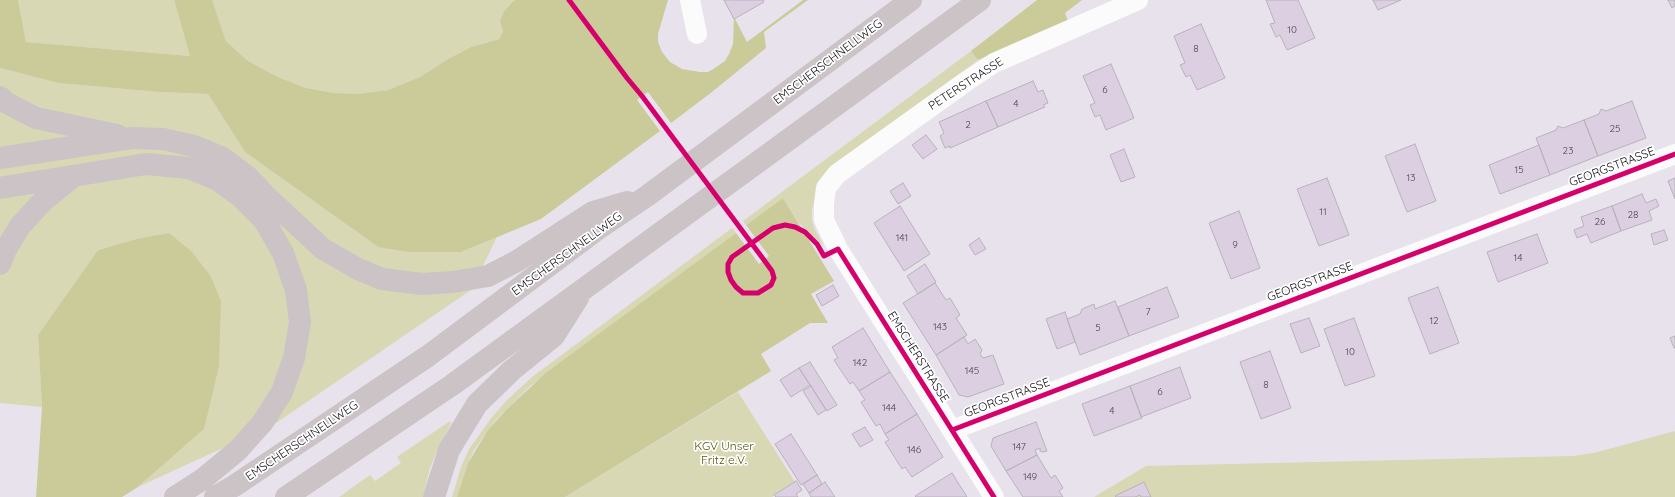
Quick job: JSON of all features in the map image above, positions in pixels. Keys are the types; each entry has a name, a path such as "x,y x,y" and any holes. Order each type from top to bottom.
{"highway":[{"name":"EMSCHERSCHNELLWEG","path":"215,497 234,486 428,356 598,229 647,196 911,0"},
{"path":"286,497 452,385 980,0"},
{"path":"0,97 5,102 36,118 132,138 163,139 194,146 223,158 248,176 268,198 323,249 358,269 382,279 422,284 453,282 488,276 517,261 593,212 647,196"},
{"path":"0,158 132,138"},
{"path":"0,188 146,164 189,168 218,180 240,196 264,220 283,253 296,290 300,322 294,358 282,392 263,422 238,450 203,479 175,497"},
{"path":"0,264 6,249 20,226 43,201 76,175"},
{"path":"434,497 449,450 477,404 512,370 554,336 584,289"}],"street":[{"path":"690,0 697,34"},
{"name":"PETERSTRASSE","path":"824,204 826,188 836,174 994,63 1138,0"},
{"name":"GEORGSTRASSE","path":"952,430 1675,154"},
{"name":"EMSCHERSTRASSE","path":"824,204 824,220 838,248 994,497"}],"green space":[{"path":"0,0 18,0 26,42 190,56 174,0 212,0 226,41 248,61 278,77 306,88 334,93 358,94 388,90 420,77 448,59 471,47 499,39 503,31 500,21 504,11 515,0 668,0 658,34 658,42 662,52 670,62 682,69 708,72 725,61 729,54 733,44 734,17 747,42 803,0 808,0 764,32 766,48 671,123 648,92 637,100 660,131 541,219 461,252 408,252 378,247 245,152 208,94 159,92 58,83 0,68"},
{"path":"18,0 174,0 190,56 26,42"},
{"path":"212,0 515,1 504,11 500,21 503,31 499,39 471,47 448,59 420,77 388,90 358,94 334,93 306,88 278,77 248,61 226,41"},
{"path":"1037,0 1082,0 1065,13 1068,21 978,60 971,51"},
{"path":"971,51 978,60 831,168 818,187 812,209 812,220 815,230 824,246 799,223 783,198 746,225 743,221"},
{"path":"0,68 58,83 159,92 208,94 245,152 378,247 461,252 497,237 471,290 273,425 138,487 204,429 169,233 140,238 98,250 38,335 42,407 0,403"},
{"path":"783,198 834,281 811,294 828,323 810,323 761,354 771,371 565,497 457,497 468,463 488,430 508,408 547,372 736,233 759,264 769,256 746,225"},
{"path":"732,228 736,233 529,387 495,421 474,450 468,463 457,497 452,497 461,467 469,449 492,417 507,400 532,377"},
{"path":"169,233 191,251 210,275 221,301 219,366 204,429 138,487 122,497 36,497 42,407 38,335 98,250 140,238"},
{"name":"KGV Unser Fritz e.V.","path":"738,392 795,482 772,497 565,497"},
{"path":"450,421 451,423 430,468 423,497 339,497 370,475 375,481 401,463 397,457"},
{"path":"1675,431 1675,497 1094,497 1146,466 1573,456 1594,453"}],"building":[{"path":"724,0 763,0 764,2 734,19"},
{"path":"1266,0 1298,0 1315,38 1287,50 1280,35 1276,37 1270,24 1275,23"},
{"path":"1373,0 1401,0 1378,10"},
{"path":"1668,0 1675,0 1675,6 1672,8"},
{"path":"1201,24 1225,78 1197,90 1190,75 1186,77 1180,65 1185,63 1174,36"},
{"path":"1111,64 1134,118 1106,130 1100,115 1095,117 1090,105 1095,103 1083,76"},
{"path":"1033,81 1038,92 1043,90 1048,103 1043,105 1045,107 998,127 986,101"},
{"path":"986,101 998,127 950,148 950,146 945,148 940,136 944,133 939,122"},
{"path":"1632,101 1646,138 1598,156 1584,120 1599,114 1601,109 1606,111"},
{"path":"1584,120 1598,156 1550,175 1536,138 1556,130 1558,126 1563,128"},
{"path":"926,135 937,149 923,159 912,145"},
{"path":"1415,144 1436,201 1407,212 1385,156"},
{"path":"1539,145 1550,175 1500,194 1489,165"},
{"path":"1124,149 1135,177 1121,182 1110,155"},
{"path":"1327,178 1349,235 1319,246 1297,189"},
{"path":"1675,178 1675,199 1668,181"},
{"path":"903,183 911,196 898,204 890,191"},
{"path":"1642,194 1646,203 1656,199 1659,206 1649,211 1652,220 1621,231 1612,206"},
{"path":"900,206 930,254 904,271 874,223"},
{"path":"1612,206 1621,231 1591,243 1587,234 1577,238 1574,230 1584,226 1581,217"},
{"path":"1239,211 1260,268 1231,279 1209,223"},
{"path":"1664,230 1668,240 1654,245 1651,234"},
{"path":"1537,234 1548,263 1498,282 1487,252"},
{"path":"979,238 986,249 975,255 969,245"},
{"path":"925,264 936,282 918,294 907,276"},
{"path":"935,283 946,300 950,298 960,315 956,318 967,335 936,355 903,303"},
{"path":"833,285 839,296 822,306 816,295"},
{"path":"1167,287 1179,317 1129,336 1118,307"},
{"path":"1438,287 1459,343 1430,354 1408,298"},
{"path":"1115,301 1129,336 1080,355 1067,319 1080,314 1082,309 1094,304 1095,309"},
{"path":"1065,312 1075,342 1057,349 1046,319"},
{"path":"1309,318 1320,346 1301,353 1290,324"},
{"path":"1354,318 1375,376 1345,386 1324,329"},
{"path":"863,328 890,372 859,391 853,382 850,384 834,360 838,358 832,347"},
{"path":"1675,336 1675,348 1674,348 1670,338"},
{"path":"964,337 968,344 975,339 982,350 980,354 983,358 993,355 1004,384 968,397 959,395 936,355"},
{"path":"1270,351 1291,408 1261,419 1240,362"},
{"path":"810,362 837,405 827,411 799,368"},
{"path":"1180,367 1191,398 1141,417 1130,386"},
{"path":"799,368 810,385 791,397 780,380"},
{"path":"890,372 917,414 885,434 880,424 876,426 861,402 865,400 859,391"},
{"path":"811,386 826,410 818,415 803,391"},
{"path":"1130,386 1142,418 1094,436 1082,404"},
{"path":"917,414 943,457 912,477 905,467 902,469 885,442 889,440 885,434"},
{"path":"1036,422 1047,451 1040,451 1040,448 1035,450 1037,455 1006,471 991,446 993,438"},
{"path":"865,427 873,440 860,447 852,434"},
{"path":"791,434 817,475 801,485 775,444"},
{"path":"1037,455 1051,478 1055,475 1063,488 1059,491 1063,497 1023,497 1006,471"},
{"path":"952,473 967,497 915,496"},
{"path":"817,475 822,484 809,493 803,484"},
{"path":"796,481 802,490 796,494 798,497 776,497 774,495"},
{"path":"825,482 835,497 811,497 809,493"},
{"path":"1144,482 1151,497 1141,497 1140,495 1135,497 1115,496"}],"cycle path":[{"path":"569,0 642,96 764,260 772,271 774,278 771,285 758,293 743,293 736,287 728,272 728,264 732,257 773,228 785,225 795,227 805,232 817,244 824,256 838,249 994,497"},
{"path":"952,430 1675,154"}]}
